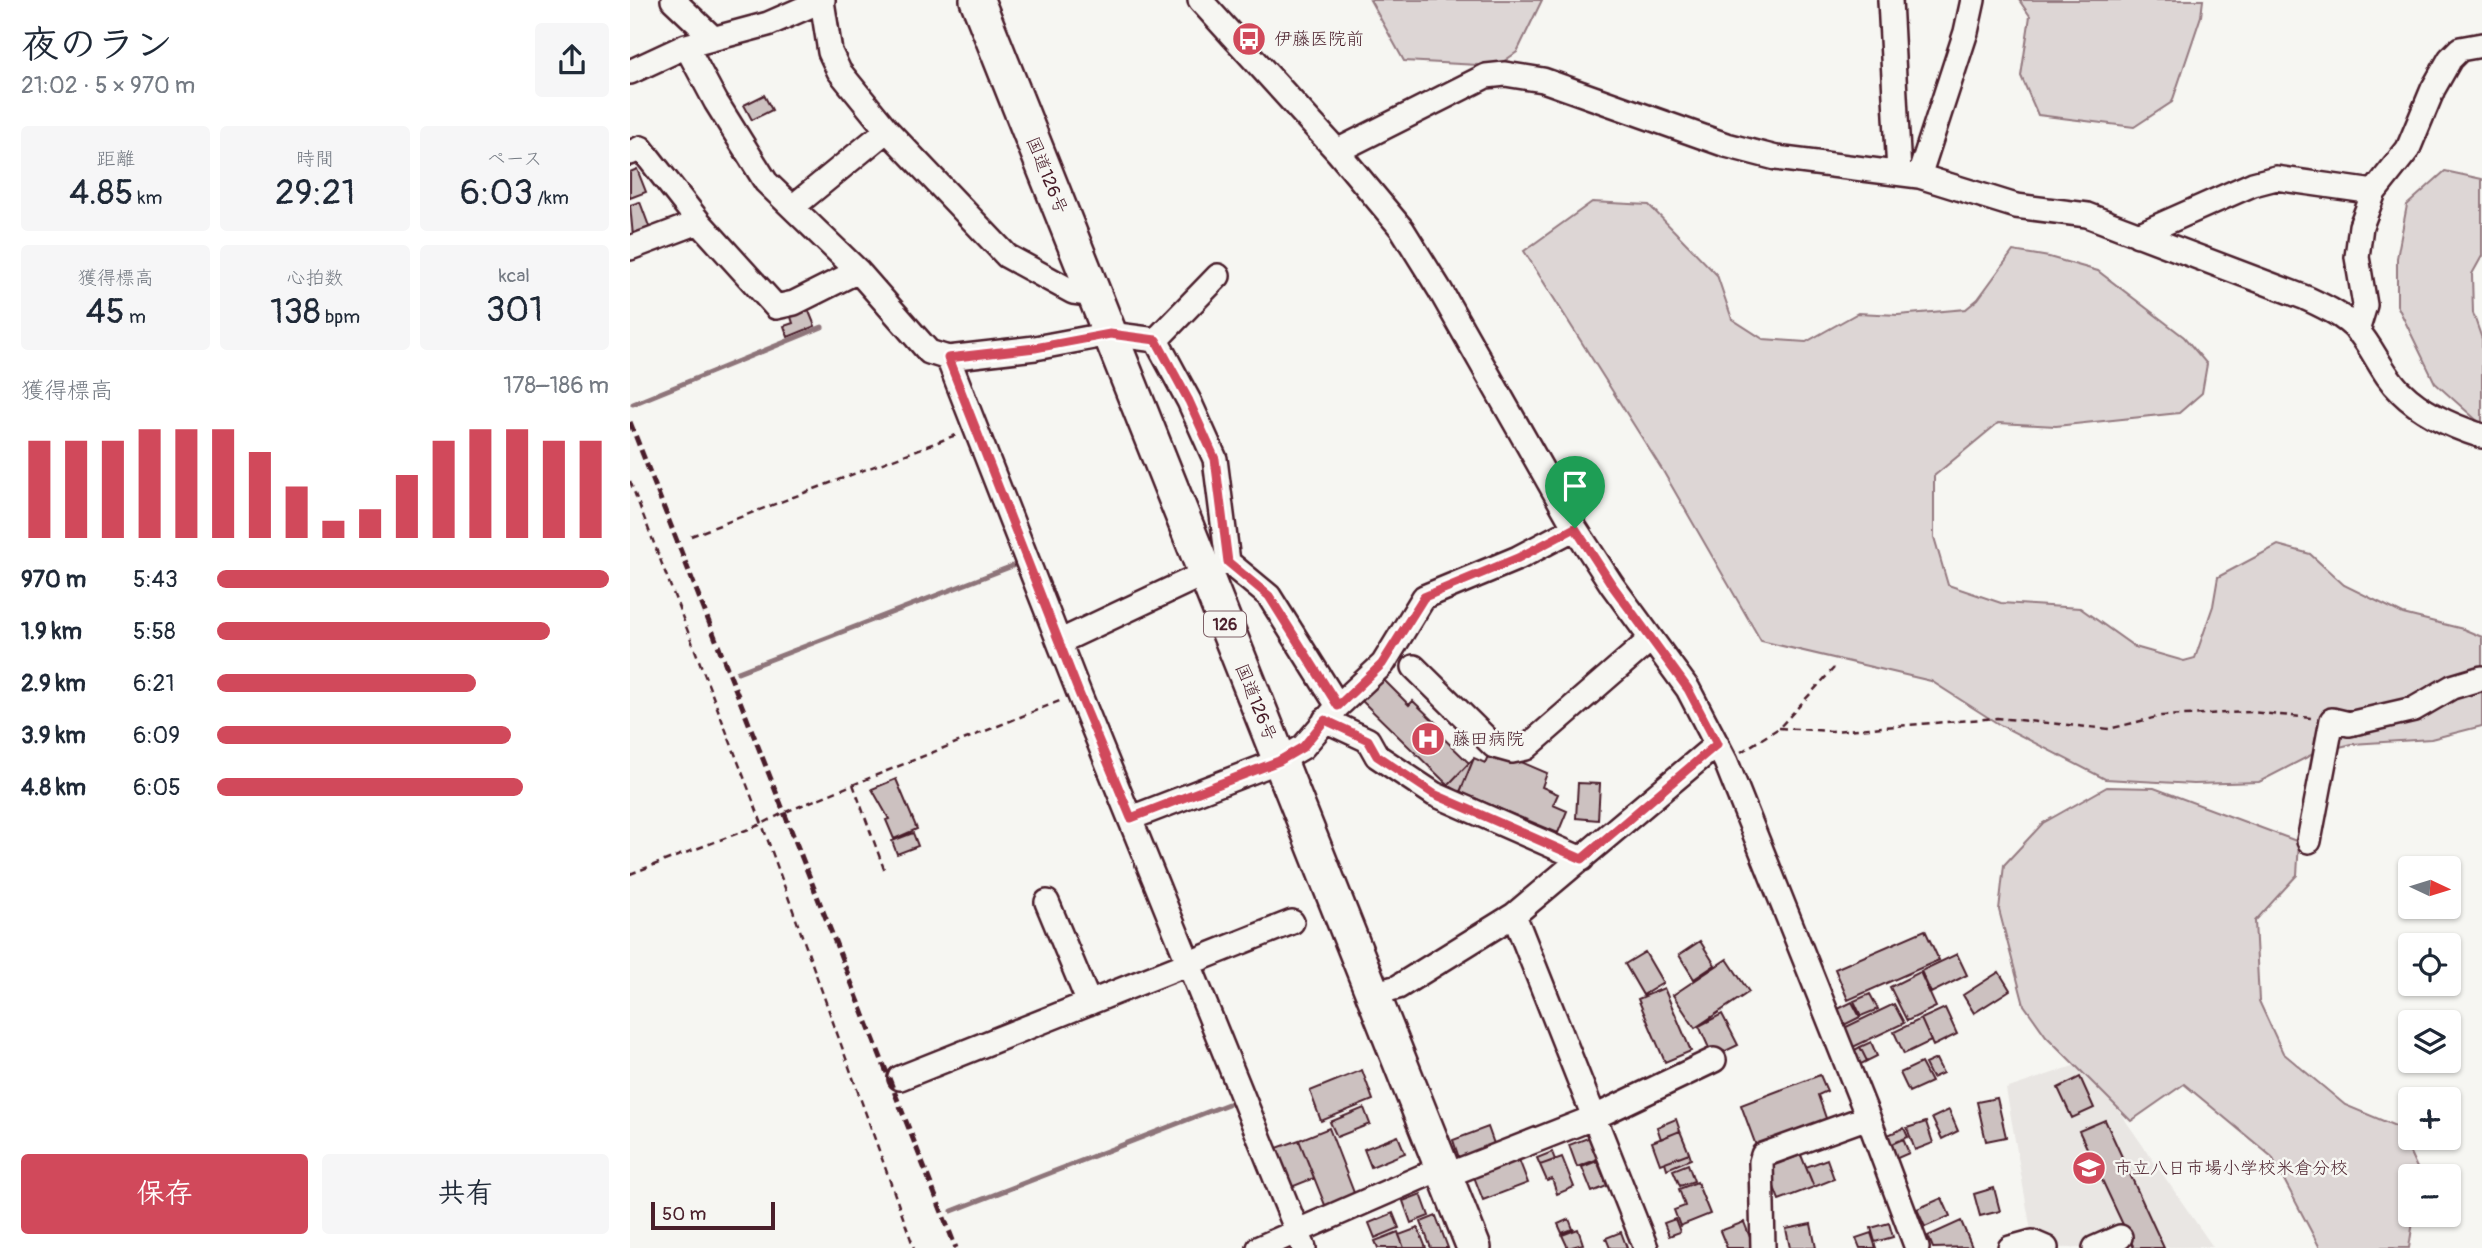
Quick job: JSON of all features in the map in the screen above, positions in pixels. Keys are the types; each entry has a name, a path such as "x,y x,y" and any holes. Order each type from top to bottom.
{"highway":[{"name":"国道126号","path":"977,0 1110,334 1217,568 1279,761 1474,1248"}],"street":[{"path":"673,0 712,37"},
{"path":"630,72 686,46 768,24 822,0 830,52 839,71 887,130 1007,257 1073,292 1096,295"},
{"path":"1200,0 1337,150 1402,229 1440,290 1575,528 1688,689 1722,753 1868,1117 1917,1248"},
{"path":"1890,0 1909,175"},
{"path":"1909,175 1966,32 1973,0"},
{"path":"2357,331 2365,305 2357,257 2361,226 2374,192 2408,149 2433,89 2450,59 2460,49 2482,45"},
{"path":"686,46 716,102 766,182 794,206 858,271 929,352 948,358 1035,348 1110,334 1156,340"},
{"path":"1337,150 1486,76 1505,74 1543,80 1726,145 1776,158 1909,175 2016,206 2087,215 2306,298 2336,312 2357,331 2402,394 2448,423 2482,436"},
{"path":"794,206 887,130"},
{"path":"630,153 641,148 699,222 776,307 794,303 858,271"},
{"path":"2138,234 2253,184 2276,178 2374,192"},
{"path":"630,248 699,222"},
{"path":"1156,340 1218,276"},
{"path":"1156,340 1189,401 1215,459 1217,568"},
{"path":"948,358 1079,693 1301,1241"},
{"path":"1131,818 1279,761 1303,747 1332,713 1382,664 1424,597 1518,558 1575,528"},
{"path":"1059,642 1217,568"},
{"path":"1217,568 1269,596 1332,713 1368,740 1377,756 1434,794 1582,859"},
{"path":"1414,667 1494,746 1512,751 1526,748 1651,639"},
{"path":"2309,841 2332,720 2349,724 2414,709 2452,687 2482,678"},
{"path":"1372,994 1398,987 1514,915 1582,859 1722,753"},
{"path":"1047,902 1089,1003"},
{"path":"1514,915 1646,1248"},
{"path":"900,1078 1292,922"},
{"path":"1259,1248 1301,1241 1444,1172 1595,1117 1714,1060"},
{"path":"1763,1248 1763,1156 1868,1117"},
{"path":"2095,1248 2120,1237"},
{"path":"2010,1248 2032,1242 2046,1248"}],"path":[{"path":"691,536 975,427"},
{"path":"630,481 762,824 914,1248"},
{"path":"1722,753 1779,728 1834,668"},
{"path":"630,874 762,824 853,784 1079,693"},
{"path":"1779,728 1832,731 1997,718 2109,729 2161,716 2251,712 2332,720"},
{"path":"853,784 884,869"}],"shaded area":[{"path":"1370,0 1542,0 1517,52 1497,66 1404,61"},
{"path":"2019,0 2203,0 2201,16 2172,102 2134,127 2038,115 2021,76 2030,16"},
{"path":"2445,171 2482,179 2482,256 2472,274 2473,313 2482,339 2482,425 2435,383 2397,305 2397,258 2407,205"},
{"path":"1592,202 1649,205 1717,275 1732,319 1763,339 1806,342 1858,313 1898,315 1966,309 1978,299 2013,251 2049,257 2098,271 2184,337 2207,364 2202,393 2179,413 2056,426 1998,423 1934,476 1934,537 1948,585 2001,603 2080,608 2135,647 2184,661 2195,658 2213,606 2218,577 2278,545 2310,554 2344,585 2403,614 2463,629 2482,637 2482,726 2431,739 2352,744 2315,753 2259,782 2194,784 2105,779 2000,725 1931,681 1761,641 1663,471 1524,251"},
{"path":"2107,787 2154,788 2299,842 2297,875 2255,921 2259,1001 2283,1053 2345,1105 2398,1127 2398,1150 2409,1150 2415,1164 2398,1164 2398,1227 2412,1227 2409,1248 2320,1248 2272,1157 2184,1084 2131,1121 2046,1036 2024,1005 1999,910 2004,865 2043,823"},
{"name":"市立八日市場小学校米倉分校","path":"2085,1062 2213,1247 2034,1248 2006,1089"}],"building":[{"path":"764,95 772,110 752,120 744,105"},
{"path":"637,169 646,192 630,198 630,172"},
{"path":"640,202 650,229 633,236 630,205"},
{"path":"806,304 815,326 788,337 784,326 793,323 789,311"},
{"path":"1380,676 1409,705 1413,701 1437,724 1433,728 1469,763 1448,785 1359,698"},
{"path":"1491,749 1547,773 1542,787 1558,794 1553,805 1567,811 1558,833 1460,792 1474,758 1485,763"},
{"path":"1474,758 1460,792 1448,785 1469,763"},
{"path":"896,779 917,829 894,839 886,820 889,819 872,789"},
{"path":"1578,783 1600,784 1598,820 1576,818"},
{"path":"913,833 918,846 897,854 892,841"},
{"path":"1925,930 1939,960 1848,1000 1835,969"},
{"path":"1700,941 1715,965 1694,979 1679,955"},
{"path":"1645,952 1663,983 1643,995 1625,964"},
{"path":"1957,954 1967,975 1931,993 1921,971"},
{"path":"1727,959 1749,992 1695,1028 1673,995"},
{"path":"1920,972 1936,1007 1907,1021 1890,987"},
{"path":"1999,972 2010,990 1974,1013 1963,995"},
{"path":"1664,988 1691,1051 1665,1062 1638,999"},
{"path":"1870,994 1878,1009 1861,1016 1854,1001"},
{"path":"1852,1002 1860,1017 1844,1025 1836,1010"},
{"path":"1894,1004 1904,1023 1851,1048 1842,1029"},
{"path":"1945,1008 1957,1034 1933,1046 1921,1019"},
{"path":"1722,1014 1738,1045 1713,1057 1699,1026"},
{"path":"1921,1019 1931,1041 1904,1054 1894,1032"},
{"path":"1871,1042 1877,1056 1867,1061 1860,1047"},
{"path":"1860,1047 1867,1061 1855,1067 1849,1053"},
{"path":"1936,1059 1943,1073 1932,1078 1925,1064"},
{"path":"1921,1063 1931,1082 1909,1092 1900,1073"},
{"path":"1362,1070 1373,1100 1321,1121 1310,1091"},
{"path":"1820,1075 1827,1091 1818,1095 1828,1124 1758,1151 1741,1105"},
{"path":"2080,1077 2094,1108 2072,1118 2058,1088"},
{"path":"1997,1098 2006,1137 1986,1141 1977,1102"},
{"path":"1364,1108 1370,1124 1337,1137 1330,1122"},
{"path":"1949,1110 1958,1131 1942,1139 1932,1118"},
{"path":"1676,1119 1680,1131 1661,1139 1657,1127"},
{"path":"2105,1120 2164,1248 2134,1248 2079,1131"},
{"path":"1926,1122 1933,1143 1915,1150 1907,1128"},
{"path":"1488,1127 1494,1144 1459,1158 1453,1140"},
{"path":"1329,1128 1356,1198 1327,1210 1299,1140"},
{"path":"1904,1128 1908,1137 1887,1146 1883,1137"},
{"path":"1680,1131 1689,1153 1660,1164 1652,1142"},
{"path":"1398,1136 1405,1153 1371,1167 1364,1149"},
{"path":"1593,1136 1601,1158 1577,1167 1569,1145"},
{"path":"1903,1139 1909,1153 1893,1160 1887,1146"},
{"path":"1299,1140 1314,1178 1289,1188 1274,1149"},
{"path":"1552,1152 1555,1160 1540,1165 1537,1158"},
{"path":"1689,1153 1691,1159 1667,1169 1665,1162"},
{"path":"1801,1155 1814,1187 1779,1200 1767,1168"},
{"path":"1518,1157 1528,1183 1483,1200 1473,1174"},
{"path":"1562,1157 1574,1187 1557,1194 1552,1179 1547,1181 1540,1165"},
{"path":"1827,1159 1834,1179 1814,1187 1806,1167"},
{"path":"1597,1161 1607,1186 1592,1192 1582,1167"},
{"path":"1688,1164 1694,1181 1680,1186 1673,1170"},
{"path":"1697,1182 1710,1214 1680,1226 1674,1210 1685,1206 1679,1189"},
{"path":"1994,1188 2000,1211 1980,1216 1974,1194"},
{"path":"1421,1194 1429,1216 1411,1223 1403,1201"},
{"path":"1942,1198 1950,1216 1925,1227 1917,1209"},
{"path":"1393,1213 1399,1228 1375,1238 1369,1223"},
{"path":"1436,1216 1448,1248 1431,1248 1421,1222"},
{"path":"1569,1219 1573,1229 1562,1233 1558,1224"},
{"path":"1675,1219 1680,1232 1669,1236 1664,1223"},
{"path":"1961,1221 1972,1247 1933,1248 1928,1236"},
{"path":"1744,1222 1754,1248 1727,1248 1720,1231"},
{"path":"1889,1223 1893,1237 1875,1242 1871,1228"},
{"path":"1811,1224 1816,1248 1790,1248 1786,1229"},
{"path":"1418,1228 1426,1248 1404,1248 1399,1235"},
{"path":"1578,1229 1583,1244 1568,1248 1562,1235"},
{"path":"1398,1232 1404,1248 1378,1248 1375,1241"},
{"path":"1621,1232 1627,1248 1610,1248 1606,1238"},
{"path":"1871,1233 1876,1248 1860,1248 1856,1238"}],"waterway":[{"path":"633,404 822,327"},
{"path":"738,672 1015,565"},
{"path":"952,1211 1228,1104"}],"railway":[{"path":"630,422 956,1248"}],"place":[{"name":"伊藤医院前","path":"1249,39"},
{"name":"藤田病院","path":"1428,739"},
{"name":"市立八日市場小学校米倉分校","path":"2089,1168"}],"route":[{"path":"1110,334 1156,340 1189,401 1215,459 1228,562 1269,596 1338,706 1382,664 1424,597 1518,558 1575,528 1612,585 1688,689 1717,744 1582,859 1434,794 1377,756 1368,740 1325,720 1303,747 1279,761 1131,818 1079,693 948,358 1035,348 1110,334"}]}
